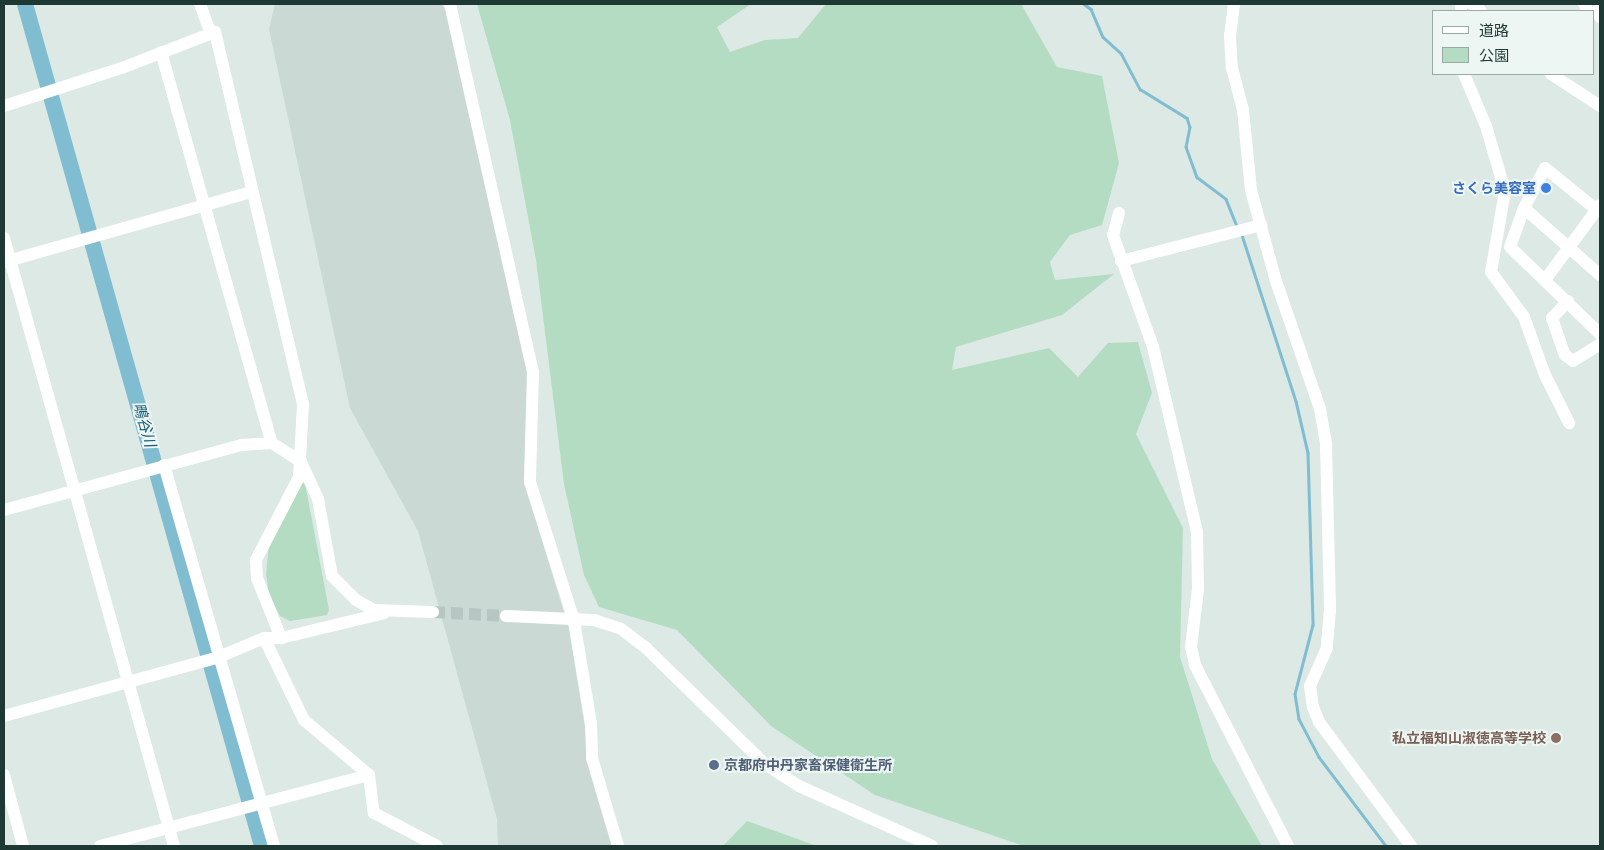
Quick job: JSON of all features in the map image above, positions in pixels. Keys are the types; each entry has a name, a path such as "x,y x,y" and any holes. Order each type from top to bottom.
{"street":[{"path":"200,4 210,32"},
{"path":"450,4 533,372 530,482 574,621 591,724 592,758 618,846"},
{"path":"1234,4 1230,35 1232,68 1244,110 1251,190 1260,225 1320,409 1326,444 1330,610 1327,648 1310,686 1313,707 1319,722 1411,846"},
{"path":"4,106 161,52 210,32 215,32 302,405 299,448 302,462 318,499 332,576 356,600 374,610 433,612"},
{"path":"161,52 272,443"},
{"path":"1464,75 1505,191 1491,272 1524,317 1545,375 1569,423"},
{"path":"1553,75 1600,106"},
{"path":"1545,280 1572,247 1599,207 1545,168 1524,208 1510,247 1600,334"},
{"path":"7,262 252,192"},
{"path":"1524,208 1572,247 1600,275"},
{"path":"1120,213 1113,235 1153,346 1192,502 1197,531 1198,589 1191,647 1195,665 1288,846"},
{"path":"1122,261 1260,225"},
{"path":"4,238 7,262 174,846"},
{"path":"1568,301 1552,318 1566,354 1573,361 1600,344"},
{"path":"4,510 242,445 272,443 302,462"},
{"path":"281,638 257,578 256,560 292,493 302,462"},
{"path":"164,465 274,846"},
{"path":"4,716 219,657 264,638 281,638 393,612"},
{"path":"506,616 574,621 594,620 621,629 646,648 737,740 792,782 932,846"},
{"path":"264,638 304,720 369,775 374,813 437,846"},
{"path":"4,775 23,846"},
{"path":"100,846 262,801 369,775"}],"shaded area":[{"path":"275,4 442,4 451,20 529,372 524,481 569,629 590,759 617,846 498,846 497,819 418,531 350,408 269,29"}],"green space":[{"path":"477,4 751,4 717,27 730,52 765,40 798,38 826,4 1021,4 1057,67 1102,76 1119,163 1102,225 1070,235 1050,262 1055,280 1114,274 1062,315 956,347 952,370 1049,348 1078,377 1108,343 1138,342 1152,393 1136,434 1183,528 1180,657 1212,759 1262,846 1024,846 875,795 771,726 677,630 599,607 584,575 564,484 536,260 510,120"},
{"path":"301,483 305,483 329,610 327,615 290,621 280,616 269,595 266,574 270,535"},
{"path":"747,821 817,846 723,846"}],"waterway":[{"name":"鴫谷川","path":"25,4 262,846"},
{"path":"1084,4 1091,9 1103,37 1121,53 1140,89 1187,118 1190,127 1186,147 1197,177 1226,199 1237,226"},
{"path":"1242,235 1296,401 1308,453 1313,625 1295,694 1299,719 1319,757 1386,846"}],"tunnel":[{"path":"433,612 506,616"}],"place":[{"name":"さくら美容室","path":"1546,188"},
{"name":"私立福知山淑徳高等学校","path":"1556,738"},
{"name":"京都府中丹家畜保健衛生所","path":"714,765"}]}
